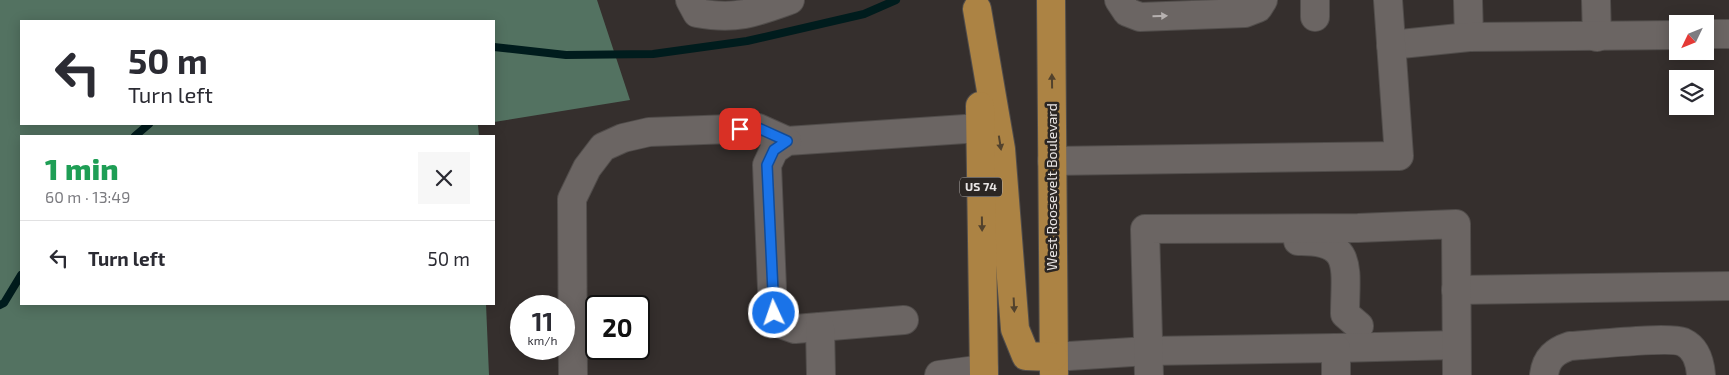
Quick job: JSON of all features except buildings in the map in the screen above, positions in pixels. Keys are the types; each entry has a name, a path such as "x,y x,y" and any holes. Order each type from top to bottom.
{"highway":[{"name":"West Roosevelt Boulevard","path":"1051,0 1054,366"},
{"name":"US 74","path":"977,4 984,372"},
{"path":"977,4 1001,149 1016,329 1026,356 1054,366"}],"lane":[{"path":"690,0 697,13 722,18 752,14 790,0"},
{"path":"1119,0 1127,12 1140,17 1245,13 1258,8 1263,0"},
{"path":"1052,161 1399,156 1388,0"},
{"path":"1468,0 1469,37"},
{"path":"1596,0 1598,37"},
{"path":"1714,34 1729,34"},
{"path":"1392,45 1469,37 1669,35"},
{"path":"573,375 572,199 587,168 602,148 623,138 649,132 758,128 787,141 980,128"},
{"path":"787,141 774,150 767,165 774,313 781,324 795,330 904,320"},
{"path":"1148,363 1146,229 1358,228 1456,224 1457,375"},
{"path":"1336,375 1352,341 1358,228"},
{"path":"1227,229 1239,241 1316,241 1332,245 1342,258 1345,269 1345,314 1352,341"},
{"path":"1456,290 1729,286"},
{"path":"820,327 821,375"},
{"path":"1544,375 1549,360 1555,351 1570,346 1666,340 1683,342 1692,349 1700,365 1701,375"},
{"path":"1054,366 1148,363 1352,341 1456,345"},
{"path":"939,375 984,372"}],"green space":[{"path":"0,0 597,0 630,100 495,122 495,20 20,20 20,125 478,125 479,135 20,135 20,305 486,305 489,375 0,375"}],"waterway":[{"path":"495,47 566,55 653,54 747,41 864,14 896,0"},
{"path":"136,135 148,125"},
{"path":"0,305 4,303 20,277"}],"route":[{"path":"740,129 758,128 787,141 774,150 767,165 774,313"}]}
